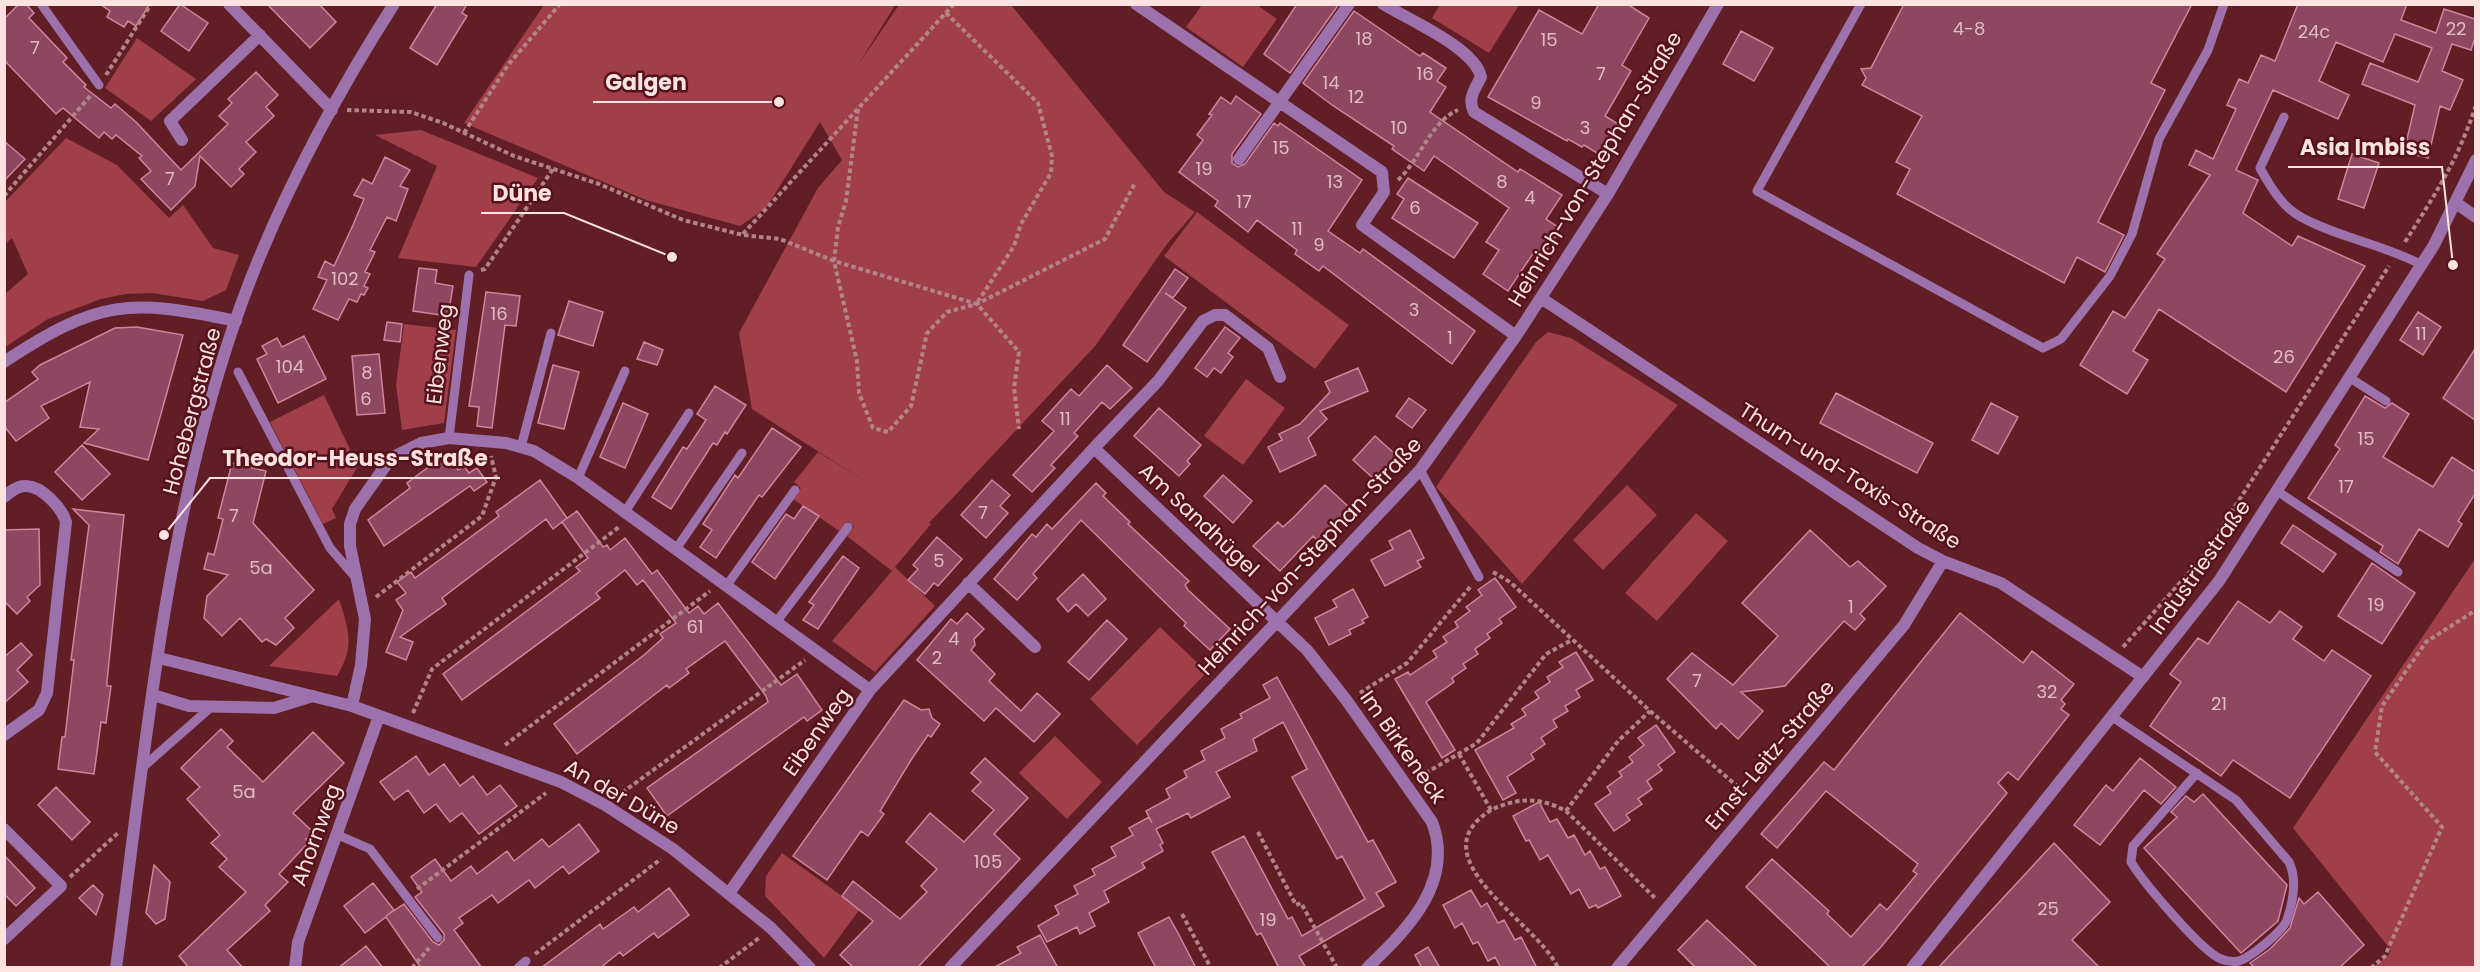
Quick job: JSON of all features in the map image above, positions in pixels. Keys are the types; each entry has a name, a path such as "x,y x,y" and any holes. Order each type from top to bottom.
{"street":[{"path":"229,4 332,110"},
{"name":"Hohebergstraße","path":"116,968 153,695 173,568 199,445 225,351 270,235 332,110 394,4"},
{"path":"1136,4 1382,172 1384,192 1362,225 1515,336"},
{"path":"1239,159 1349,4"},
{"path":"1383,4 1461,50 1473,60 1481,77 1470,105 1474,112 1608,194"},
{"name":"Heinrich-von-Stephan-Straße","path":"950,968 1420,470 1541,298 1608,194 1718,4"},
{"path":"182,140 170,122 260,35"},
{"name":"Industriestraße","path":"1912,968 2219,581 2422,265 2456,203 2475,160"},
{"path":"2456,203 2475,217"},
{"name":"Thurn-und-Taxis-Straße","path":"1541,298 1943,561 2001,583 2143,677"},
{"path":"4,362 60,327 92,314 126,307 158,306 236,321"},
{"path":"870,690 1158,381 1203,321 1215,315 1225,315 1268,348 1280,376"},
{"name":"Eibenweg","path":"352,706 362,657 363,607 348,533 351,517 359,502 386,465 397,455 421,443 449,438 488,441 521,447 555,462 870,690 730,892"},
{"name":"Am Sandhügel","path":"1094,448 1277,620"},
{"path":"4,497 18,487 36,488 56,505 66,522 47,693 39,710 4,735"},
{"name":"Ernst-Leitz-Straße","path":"1617,968 1904,625 1943,561"},
{"path":"968,583 1035,647"},
{"name":"Im Birkeneck","path":"1277,620 1306,650 1347,701 1432,822 1438,846 1438,864 1427,898 1402,934 1367,968"},
{"name":"An der Düne","path":"159,658 352,706 561,782 605,805 673,849 730,892 771,928 810,968"},
{"path":"153,695 189,706 210,708 274,708 313,696"},
{"name":"Ahornweg","path":"295,968 298,942 379,716"},
{"path":"4,829 61,886 4,939"}],"lane":[{"path":"41,4 99,85"},
{"path":"1861,4 1758,191 2043,348 2061,339 2110,276 2132,234 2159,139 2208,50 2224,4"},
{"path":"2284,117 2260,168 2272,189 2286,206 2300,217 2398,252 2422,265"},
{"name":"Eibenweg","path":"449,438 469,275"},
{"path":"521,447 551,333"},
{"path":"578,478 625,371"},
{"name":"Eibenweg","path":"238,372 330,548 357,579"},
{"path":"2350,378 2386,401"},
{"path":"629,515 689,413"},
{"path":"676,549 742,453"},
{"path":"1420,470 1479,577"},
{"path":"725,584 795,490"},
{"path":"2277,491 2398,572"},
{"path":"777,621 848,527"},
{"path":"143,767 210,708"},
{"path":"2111,716 2197,773 2236,800 2289,862 2293,871 2292,892 2283,926 2252,955 2236,962 2220,958 2199,940 2139,875 2131,862 2133,846 2197,773"},
{"path":"338,835 370,849 438,938"},
{"path":"518,968 526,961"}],"path":[{"path":"4,196 99,85 151,4"},
{"path":"464,133 508,64 560,4"},
{"path":"743,235 953,5"},
{"path":"946,14 1038,103 1052,156 1051,173 1021,224 1014,246 976,304"},
{"path":"1384,192 1408,171 1446,115 1470,105"},
{"path":"2112,657 2144,626 2202,558 2451,170 2464,141 2475,105"},
{"path":"858,109 846,201 837,227 834,261 857,361 860,393 873,428 888,432 911,406 927,333 947,312 976,304 1105,239 1135,183"},
{"path":"332,110 411,112 513,156 599,183 683,220 743,235 780,239 834,261 976,304 1019,352 1014,388 1019,429"},
{"path":"469,275 485,269 553,169"},
{"path":"363,607 482,516 496,477 488,441"},
{"path":"408,726 432,669 629,515"},
{"path":"1347,701 1407,663 1479,577 1490,572 1510,582 1650,711 1756,803"},
{"path":"492,755 725,584"},
{"path":"2371,968 2385,956 2442,827 2375,752 2382,706 2426,642 2475,610"},
{"path":"1406,784 1477,743 1546,654 1572,640"},
{"path":"605,805 817,651"},
{"path":"1566,812 1618,741 1650,711"},
{"path":"1460,754 1491,810"},
{"path":"408,896 561,782"},
{"path":"1558,968 1542,941 1485,886 1469,863 1465,846 1467,836 1481,818 1491,810 1509,802 1534,798 1566,812 1666,909"},
{"path":"61,886 117,832 135,833"},
{"path":"1258,832 1296,905 1301,903 1337,968"},
{"path":"526,961 673,849"},
{"path":"1182,914 1211,968"},
{"path":"719,968 771,928"},
{"path":"412,968 438,938"}],"shaded area":[{"path":"544,5 891,5 894,7 858,65 899,5 1011,5 1164,192 1195,212 1167,244 1096,345 929,523 931,524 895,567 935,606 875,672 832,641 892,571 847,536 854,527 848,521 839,531 793,499 801,488 794,482 818,452 871,485 752,409 739,333 818,188 842,160 820,122 766,208 740,226 646,200 464,123"},
{"path":"1202,5 1257,5 1277,19 1243,67 1186,27"},
{"path":"1440,5 1519,5 1489,53 1432,18"},
{"path":"137,38 196,79 151,121 105,88"},
{"path":"421,130 538,178 476,267 398,258 437,166 375,135"},
{"path":"66,138 117,165 169,218 183,205 213,248 239,255 226,290 203,301 152,293 125,294 101,299 48,319 5,347 5,294 28,274 12,238 5,244 5,202"},
{"path":"1197,212 1349,325 1315,369 1164,256"},
{"path":"404,324 456,330 444,423 402,430 396,385"},
{"path":"1548,332 1571,338 1678,405 1522,584 1436,487 1536,342"},
{"path":"1246,379 1285,408 1243,465 1204,436"},
{"path":"324,395 358,466 332,509 336,518 323,524 270,422"},
{"path":"1627,485 1657,515 1603,570 1573,540"},
{"path":"1696,513 1728,541 1657,621 1625,593"},
{"path":"2475,559 2475,967 2373,967 2388,956 2391,950 2293,828"},
{"path":"339,599 348,630 348,647 337,676 269,666"},
{"path":"1160,627 1207,672 1137,745 1090,699"},
{"path":"1055,736 1102,782 1067,819 1019,773"},
{"path":"782,853 860,909 824,958 765,896 766,876"}],"building":[{"path":"19,4 26,4 34,13 29,18 67,58 63,62 86,85 84,87 111,108 115,104 136,122 181,170 228,124 219,116 232,103 228,99 256,72 278,95 266,107 274,116 246,142 256,152 239,169 244,174 231,187 200,156 195,186 171,210 141,179 151,171 139,158 142,156 116,135 112,139 104,132 99,138 63,108 56,114 4,60 4,19"},
{"path":"100,4 150,4 136,26 128,21 124,27 107,17 110,11"},
{"path":"180,4 208,23 189,51 161,31"},
{"path":"267,4 319,4 336,22 310,48"},
{"path":"437,4 467,4 462,13 467,16 437,65 410,48"},
{"path":"1297,4 1339,4 1290,73 1264,54"},
{"path":"1599,4 1627,4 1649,18 1622,65 1631,71 1605,116 1618,124 1600,155 1584,145 1582,147 1568,139 1567,141 1488,97 1539,10 1582,34"},
{"path":"1904,4 2192,4 2151,83 2165,90 2098,222 2124,235 2105,272 2077,257 2064,283 1897,194 1910,169 1896,162 1922,116 1862,85 1866,78 1861,69 1871,68"},
{"path":"2298,4 2407,4 2401,20 2436,33 2444,9 2475,19 2475,38 2471,50 2452,44 2442,71 2463,80 2450,110 2440,106 2428,158 2404,152 2415,105 2362,84 2370,63 2418,82 2432,48 2395,34 2383,62 2336,42 2319,81 2349,95 2338,119 2273,90 2236,170 2258,180 2243,213 2292,246 2298,236 2365,266 2286,392 2159,309 2133,351 2148,360 2127,394 2080,365 2113,311 2125,318 2165,259 2157,254 2210,175 2189,165 2196,150 2213,159 2236,109 2227,105 2239,79 2248,83 2261,55 2275,61"},
{"path":"1354,11 1420,56 1423,53 1446,68 1437,81 1446,87 1430,112 1518,172 1520,169 1562,195 1546,219 1561,229 1544,254 1536,249 1508,291 1483,274 1499,250 1486,242 1509,208 1434,156 1424,171 1392,149 1394,146 1303,83"},
{"path":"1741,31 1773,48 1754,81 1723,64"},
{"path":"1236,96 1261,114 1232,154 1232,163 1238,167 1245,164 1274,123 1278,126 1280,123 1362,180 1328,231 1360,253 1363,249 1475,331 1452,364 1323,266 1319,271 1295,254 1297,250 1257,220 1248,232 1215,206 1218,201 1179,172 1203,140 1197,135 1212,115 1209,114 1221,97 1231,104"},
{"path":"4,141 25,159 4,181"},
{"path":"2352,154 2379,163 2364,208 2338,199"},
{"path":"385,157 410,170 400,186 408,189 396,221 387,217 370,250 375,252 365,272 370,274 364,286 368,288 357,302 349,299 338,320 313,309 327,280 318,277 325,261 334,266 364,199 354,195 363,179 372,184"},
{"path":"1408,178 1478,223 1454,258 1392,218 1404,199 1397,194"},
{"path":"419,268 437,270 435,283 453,286 448,316 413,311"},
{"path":"1175,269 1188,278 1173,298 1165,293 1186,308 1147,362 1123,345"},
{"path":"486,292 520,296 516,326 505,325 492,428 477,426 479,407 469,406"},
{"path":"569,301 603,312 593,346 558,335"},
{"path":"2418,312 2441,327 2423,355 2400,340"},
{"path":"387,322 402,324 400,342 384,340"},
{"path":"137,327 183,335 148,460 84,443 99,429 80,427 90,382 41,406 49,418 16,441 4,426 4,403 38,379 32,372 40,365 115,328"},
{"path":"1225,327 1240,338 1228,353 1233,357 1221,373 1214,368 1207,377 1195,368"},
{"path":"304,336 326,379 278,403 257,359 267,354 262,346 277,338 282,347"},
{"path":"644,342 663,350 657,365 637,359"},
{"path":"2475,349 2475,420 2443,398"},
{"path":"379,354 385,413 357,415 352,356"},
{"path":"553,365 579,372 564,429 538,423"},
{"path":"1107,365 1132,388 1110,409 1102,402 1074,433 1078,436 1051,465 1055,468 1032,492 1013,475 1054,431 1042,421 1071,389 1079,396"},
{"path":"1358,368 1368,391 1320,411 1327,419 1308,438 1316,455 1280,472 1268,447 1282,440 1279,434 1300,424 1330,392 1325,382"},
{"path":"715,386 746,405 727,434 725,432 717,445 713,443 671,509 652,497 683,447 687,449 706,420 697,414"},
{"path":"1836,393 1933,443 1917,473 1820,423"},
{"path":"2365,396 2385,408 2392,403 2409,414 2383,457 2433,487 2452,457 2475,472 2475,494 2458,521 2462,524 2448,547 2419,529 2398,564 2380,552 2383,546 2308,498 2340,449 2335,445"},
{"path":"1409,398 1426,410 1412,428 1396,416"},
{"path":"623,403 648,414 625,468 600,457"},
{"path":"1991,403 2018,417 1998,454 1972,440"},
{"path":"1159,408 1201,445 1187,461 1190,464 1179,476 1134,436"},
{"path":"772,428 801,447 762,497 759,495 716,558 700,547 712,530 703,524 735,475 738,478"},
{"path":"1375,436 1396,455 1374,479 1353,460"},
{"path":"82,445 110,474 82,500 55,472"},
{"path":"449,458 458,470 464,466 469,473 477,468 487,482 474,491 470,486 384,546 368,520 410,488 407,483 438,460 441,464"},
{"path":"232,463 266,471 253,523 314,590 285,618 294,628 276,645 266,639 262,642 240,618 222,636 204,618 207,596 228,575 204,569 208,553 214,555 223,519 218,518"},
{"path":"1223,475 1252,501 1233,523 1204,496"},
{"path":"540,480 567,518 553,529 546,519 442,598 446,604 400,637 413,642 406,660 386,652 403,610 396,600 406,593 397,582 411,572 415,578 499,516 496,512"},
{"path":"992,480 1010,495 1000,506 1008,513 986,538 961,515"},
{"path":"1096,483 1106,493 1103,496 1130,522 1128,524 1189,581 1185,585 1188,590 1230,629 1210,650 1184,626 1186,623 1081,520 1033,574 1037,578 1017,600 994,579 1032,534 1036,537 1047,524 1052,529"},
{"path":"1325,485 1351,509 1320,543 1313,536 1280,571 1253,546 1278,522 1283,527"},
{"path":"803,506 819,516 775,579 752,562 786,514 794,519"},
{"path":"73,509 124,515 107,681 107,686 111,686 106,723 101,722 94,774 58,769 62,737 65,737 74,660 71,660 89,525"},
{"path":"577,511 603,547 607,545 610,550 625,538 652,574 657,570 689,613 698,606 704,614 718,603 781,685 797,674 822,710 807,721 804,717 667,816 647,788 768,702 766,696 725,641 686,669 689,673 669,688 667,685 577,754 554,724 644,655 663,638 660,634 676,623 643,580 637,585 625,570 596,593 600,598 462,700 443,674 580,571 576,567 588,558 562,522"},
{"path":"2293,525 2336,554 2323,572 2281,543"},
{"path":"39,529 40,585 27,597 30,601 17,614 4,601 4,530"},
{"path":"1410,530 1424,558 1417,561 1421,567 1385,586 1371,560 1393,549 1389,541"},
{"path":"1810,530 1850,567 1858,561 1886,586 1860,614 1865,619 1855,630 1844,621 1785,686 1741,692 1763,711 1738,739 1721,723 1716,729 1667,679 1692,653 1733,685 1778,636 1742,603"},
{"path":"937,537 962,559 938,586 934,583 925,594 908,580 918,569 913,565"},
{"path":"843,556 859,568 818,629 803,620 814,605 809,602"},
{"path":"2372,563 2415,593 2382,644 2338,616"},
{"path":"1083,574 1106,599 1088,616 1076,604 1068,612 1057,599"},
{"path":"1495,578 1516,607 1499,619 1502,623 1487,634 1490,638 1475,649 1478,654 1463,664 1466,668 1452,678 1454,682 1426,702 1455,750 1442,758 1395,679 1408,672 1410,675 1437,657 1433,651 1447,642 1443,637 1458,627 1455,622 1470,611 1466,607 1482,595 1478,590"},
{"path":"1353,589 1368,617 1362,620 1364,623 1349,630 1351,634 1329,645 1315,618 1337,607 1333,600"},
{"path":"2238,601 2270,623 2280,611 2302,627 2293,639 2324,661 2332,650 2371,676 2290,798 2233,760 2221,776 2150,726 2181,682 2170,674 2198,638 2208,644"},
{"path":"967,613 984,629 974,639 975,645 971,650 995,674 989,681 1021,711 1037,693 1060,714 1034,742 996,708 984,721 917,660 951,619 957,624"},
{"path":"1960,613 2023,663 2032,651 2074,684 2061,700 2065,704 2061,709 2069,715 2018,780 2008,772 1998,783 2007,793 1881,947 1861,968 1831,968 1746,887 1772,859 1829,911 1827,914 1851,937 1880,904 1887,910 1917,874 1913,871 1918,864 1826,791 1777,848 1761,834 1824,762 1834,770"},
{"path":"1107,620 1127,639 1089,680 1068,662"},
{"path":"21,643 32,655 17,670 28,682 4,703 4,657"},
{"path":"1576,652 1593,680 1576,690 1580,697 1565,706 1568,711 1553,720 1557,727 1541,738 1545,744 1531,754 1534,759 1507,777 1516,793 1503,800 1475,750 1514,728 1511,724 1526,715 1522,709 1539,698 1535,692 1550,682 1547,677 1563,667 1559,662"},
{"path":"1277,677 1368,842 1373,840 1396,882 1376,893 1384,906 1299,956 1306,968 1279,968 1261,933 1257,935 1212,852 1244,836 1288,919 1292,917 1302,936 1365,899 1342,856 1337,859 1292,777 1307,769 1283,722 1253,739 1257,751 1216,772 1230,797 1191,818 1188,813 1156,829 1163,843 1160,845 1163,851 1142,863 1145,868 1104,891 1109,902 1089,913 1095,926 1080,934 1077,927 1047,942 1038,926 1059,914 1055,906 1078,894 1074,886 1095,875 1092,869 1116,856 1111,847 1133,835 1129,828 1149,817 1146,811 1170,798 1166,789 1187,777 1184,771 1205,760 1201,751 1225,738 1221,729 1242,718 1240,714 1270,698 1263,685"},
{"path":"904,700 921,710 929,709 932,718 940,724 931,737 928,735 911,760 880,811 884,814 868,836 861,831 827,880 793,856"},
{"path":"1656,725 1675,752 1658,765 1662,770 1647,781 1652,789 1638,799 1642,804 1626,815 1630,820 1614,831 1595,804 1611,793 1607,787 1622,776 1619,772 1633,762 1629,757 1644,745 1638,738"},
{"path":"221,729 233,741 227,747 263,782 313,732 344,763 293,813 313,832 306,839 309,842 279,874 288,882 265,905 270,911 227,950 243,968 189,968 179,956 246,892 219,867 227,859 211,843 220,835 187,799 200,787 181,768"},
{"path":"416,756 429,775 444,764 460,786 473,776 487,795 500,785 517,806 479,834 462,813 450,822 436,804 424,813 408,790 394,800 380,782"},
{"path":"985,758 1028,798 994,834 1020,859 917,968 854,968 840,955 873,921 842,896 853,881 900,919 927,892 921,886 937,869 906,842 930,813 964,842 994,810 972,791 981,782 971,773"},
{"path":"2140,758 2176,787 2161,804 2144,790 2100,845 2074,825 2106,785 2113,791"},
{"path":"56,787 90,822 72,840 38,805"},
{"path":"2203,794 2287,885 2278,921 2241,953 2144,848 2177,817 2171,812 2186,796 2194,802"},
{"path":"1539,802 1550,822 1557,819 1568,838 1574,835 1585,855 1590,851 1600,869 1605,867 1621,896 1598,908 1596,905 1589,908 1579,889 1571,894 1548,855 1540,860 1529,840 1526,841 1513,816"},
{"path":"579,824 599,851 569,874 563,866 535,888 529,880 498,903 492,895 459,918 463,923 454,930 482,968 421,968 386,917 365,933 344,906 373,883 394,910 386,916 404,904 433,942 439,945 444,940 444,934 415,897 422,892 411,877 435,859 451,881 471,866 477,874 507,851 514,861 542,839 549,847"},
{"path":"2054,843 2110,902 2072,940 2100,968 1938,968"},
{"path":"4,855 35,888 16,906 4,894"},
{"path":"154,865 170,882 165,919 156,924 146,913"},
{"path":"93,885 103,895 96,915 79,898"},
{"path":"669,888 689,915 658,938 654,933 623,956 620,952 600,968 541,968 600,924 603,929 634,907 638,912"},
{"path":"1471,890 1481,907 1487,903 1498,923 1504,920 1515,940 1521,937 1537,968 1501,968 1495,957 1488,961 1478,942 1473,944 1462,923 1455,928 1443,905"},
{"path":"2318,892 2364,945 2339,968 2255,968 2250,963 2270,949 2290,928 2299,898 2304,904"},
{"path":"1169,917 1196,968 1156,968 1148,953 1138,933"},
{"path":"1707,920 1758,968 1696,968 1678,950"},
{"path":"1040,935 1058,968 993,968 1021,953 1017,947"},
{"path":"366,946 383,968 338,968 356,954"},
{"path":"1428,947 1440,968 1422,968 1415,955"}],"place":[{"name":"Galgen","path":"779,102"},
{"name":"Düne","path":"672,257"},
{"name":"Asia Imbiss","path":"2453,265"},
{"name":"Theodor-Heuss-Straße","path":"164,535"}]}
